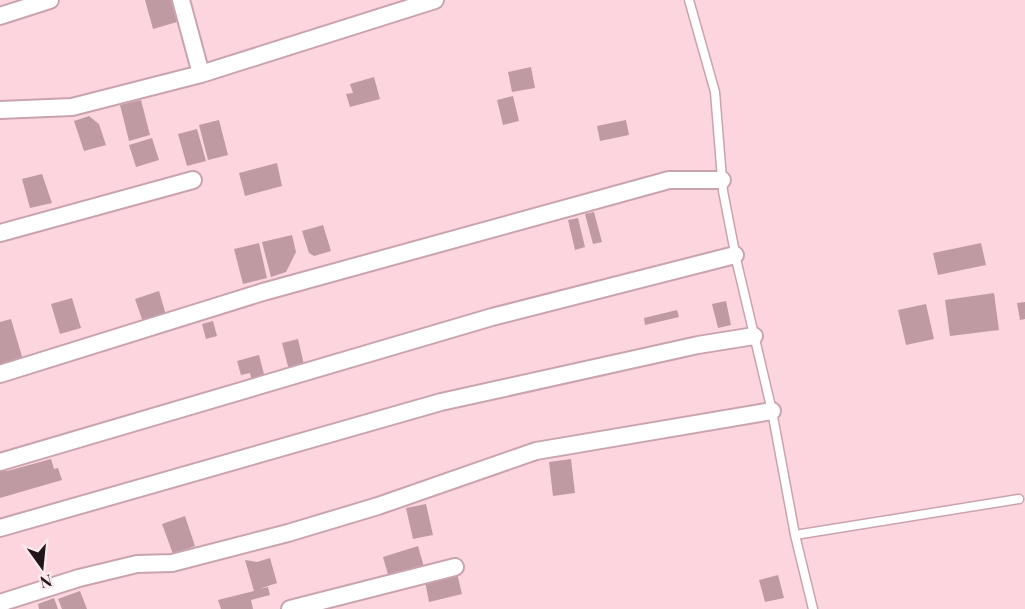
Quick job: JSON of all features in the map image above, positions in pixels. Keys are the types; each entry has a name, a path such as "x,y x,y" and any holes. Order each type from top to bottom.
{"street":[{"path":"0,16 50,0"},
{"path":"181,0 201,74"},
{"path":"0,110 72,107 201,74 435,0"},
{"path":"0,233 193,180"},
{"path":"0,374 263,292 669,180 722,180"},
{"path":"0,462 492,317 735,255"},
{"path":"0,528 441,402 698,345 754,336"},
{"path":"0,603 102,572 137,564 172,563 288,532 378,506 536,451 772,411"},
{"path":"290,609 455,567"}],"lane":[{"path":"688,0 716,92 722,180 735,255 772,411 795,535 813,609"},
{"path":"795,535 1018,499"}],"building":[{"path":"145,0 171,0 177,22 153,29"},
{"path":"531,67 535,88 512,92 508,72"},
{"path":"374,77 380,99 350,107 346,94 353,93 350,84"},
{"path":"513,96 519,121 503,125 497,100"},
{"path":"141,100 150,135 129,141 120,105"},
{"path":"89,116 99,124 106,145 84,151 74,121"},
{"path":"219,120 228,155 208,160 199,125"},
{"path":"626,120 629,135 600,141 597,126"},
{"path":"197,129 206,161 187,166 178,134"},
{"path":"152,138 159,160 136,167 129,145"},
{"path":"277,163 282,186 245,196 239,173"},
{"path":"42,174 52,203 30,208 22,179"},
{"path":"594,212 602,242 593,244 585,214"},
{"path":"578,218 585,247 575,250 568,220"},
{"path":"323,225 331,251 314,256 309,253 302,231"},
{"path":"292,235 296,252 286,272 271,277 262,242"},
{"path":"259,243 267,278 243,284 234,249"},
{"path":"981,243 986,265 938,275 933,253"},
{"path":"159,291 166,315 143,322 135,299"},
{"path":"994,293 999,330 950,336 945,300"},
{"path":"72,298 81,328 60,334 51,304"},
{"path":"726,301 731,325 718,328 712,304"},
{"path":"1025,302 1025,319 1020,320 1017,303"},
{"path":"926,304 934,339 906,345 898,310"},
{"path":"677,310 679,317 645,325 644,318"},
{"path":"11,319 23,360 0,367 0,322"},
{"path":"213,321 217,336 206,339 202,324"},
{"path":"298,339 305,369 290,374 282,343"},
{"path":"259,355 265,378 252,382 250,373 241,375 237,361"},
{"path":"51,459 54,469 58,468 62,480 0,498 0,470 7,471"},
{"path":"571,459 575,493 553,496 549,462"},
{"path":"426,504 433,535 413,539 406,508"},
{"path":"185,516 195,546 173,554 162,524"},
{"path":"418,546 424,567 389,578 383,557"},
{"path":"270,558 277,583 259,589 268,587 270,595 251,600 253,609 221,609 218,600 254,591 245,560 257,562"},
{"path":"457,573 462,594 429,602 425,581"},
{"path":"778,575 784,598 765,602 759,580"},
{"path":"80,591 87,609 62,609 58,599"},
{"path":"54,598 58,609 39,609 38,604"}]}
